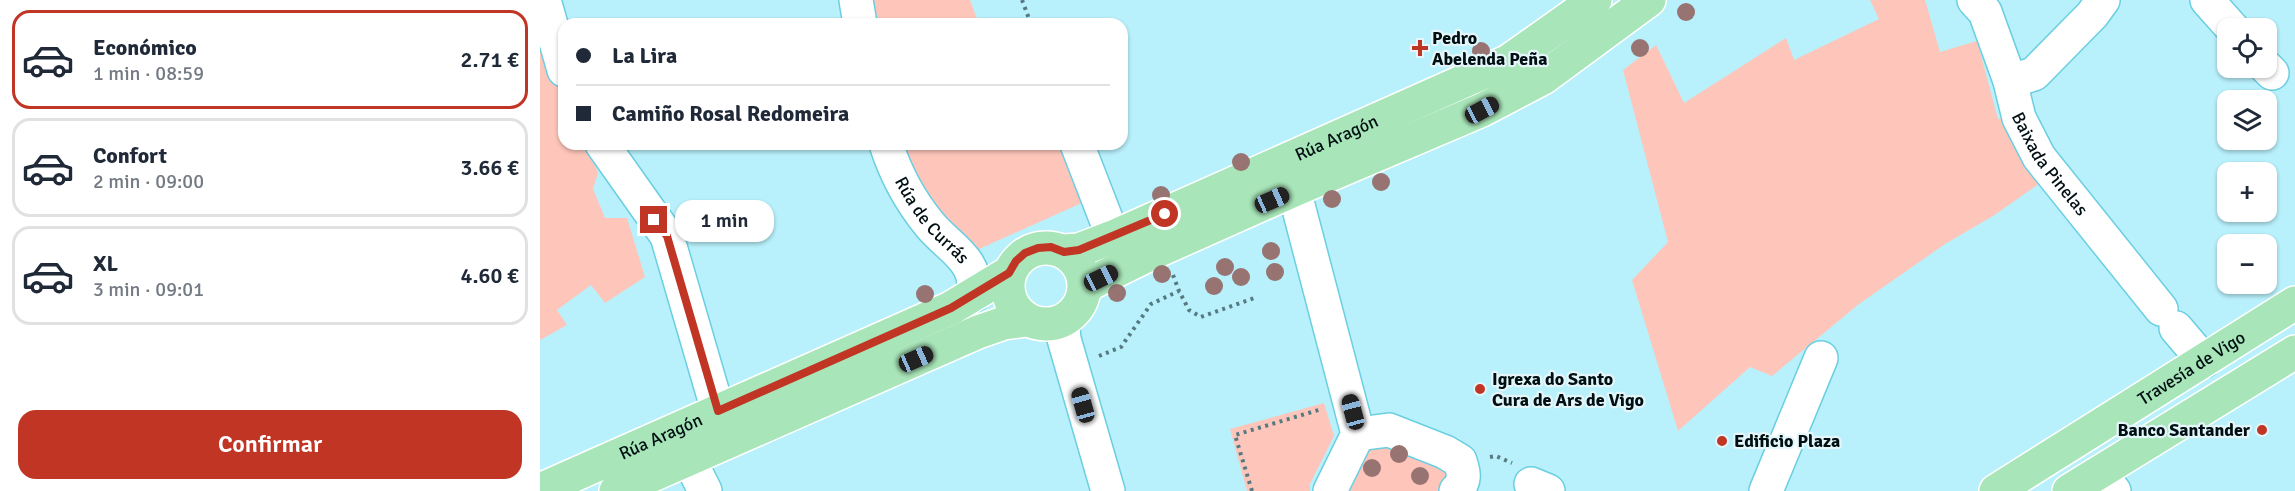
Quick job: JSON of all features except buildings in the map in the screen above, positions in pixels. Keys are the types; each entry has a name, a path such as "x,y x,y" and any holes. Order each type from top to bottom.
{"main road":[{"name":"Rúa Aragón","path":"1064,252 1079,250 1113,237 1509,61 1595,0"},
{"name":"Rúa Aragón","path":"1084,291 1101,278 1148,255 1482,110 1533,83 1649,0"},
{"path":"1051,247 1074,259 1084,279 1084,291 1081,302 1074,312 1065,319 1046,325 1026,320 1012,304 1008,294 1009,273 1016,261 1025,253 1038,248 1051,247"},
{"name":"Rúa Aragón","path":"540,490 940,313 1009,273"},
{"name":"Travesía de Vigo","path":"1996,491 2295,303"},
{"name":"Rúa Aragón","path":"616,491 978,332 1004,323 1026,320"},
{"path":"2069,491 2107,482 2295,352"}],"street":[{"path":"544,0 558,49"},
{"path":"856,0 859,18"},
{"name":"Baixada Pinelas","path":"1974,0 1984,12 2010,81 2019,118 2039,157 2204,361"},
{"path":"2010,81 2034,74 2092,15 2103,0"},
{"path":"2207,0 2223,18"},
{"path":"606,150 667,236 718,411"},
{"name":"Rúa de Currás","path":"889,150 902,182 930,225 967,262 975,282 974,295"},
{"path":"1079,150 1113,237"},
{"name":"Rúa Aragón","path":"1294,190 1358,434"},
{"path":"1065,319 1064,339 1108,491"},
{"path":"1766,491 1821,358"},
{"path":"1330,491 1358,434 1389,430 1445,452 1460,461 1464,475 1461,486 1456,491"},
{"path":"689,459 705,491"}],"path":[{"path":"1022,0 1029,18"},
{"path":"1092,359 1121,347 1151,304 1179,291 1188,310 1201,317 1257,297"},
{"path":"1252,491 1235,435 1330,406"}],"shaded area":[{"path":"866,0 970,0 977,18 870,18"},
{"path":"1870,0 1925,0 1940,52 1977,41 1998,119 2010,117 2043,181 1993,216 1945,244 1859,304 1772,376 1750,367 1678,431 1632,280 1668,242 1623,70 1656,45 1684,103 1786,38 1794,60 1879,19"},
{"path":"540,20 558,64 558,150 596,150 590,152 598,173 593,189 605,218 627,218 645,277 605,303 591,285 557,310 567,325 540,340"},
{"path":"901,150 1063,150 1084,202 977,250 924,196"},
{"path":"1324,403 1334,436 1310,484 1310,491 1247,491 1230,429"},
{"path":"1373,440 1450,466 1445,489 1438,491 1342,491"}],"place":[{"name":"Pedro Abelenda Peña","path":"1420,48"},
{"name":"Igrexa do Santo Cura de Ars de Vigo","path":"1480,389"},
{"name":"Banco Santander","path":"2262,430"},
{"name":"Edificio Plaza","path":"1722,441"}],"route":[{"path":"654,220 667,236 718,411 951,308 1009,273 1016,261 1025,253 1038,248 1051,247 1064,252 1079,250 1165,214"}]}
